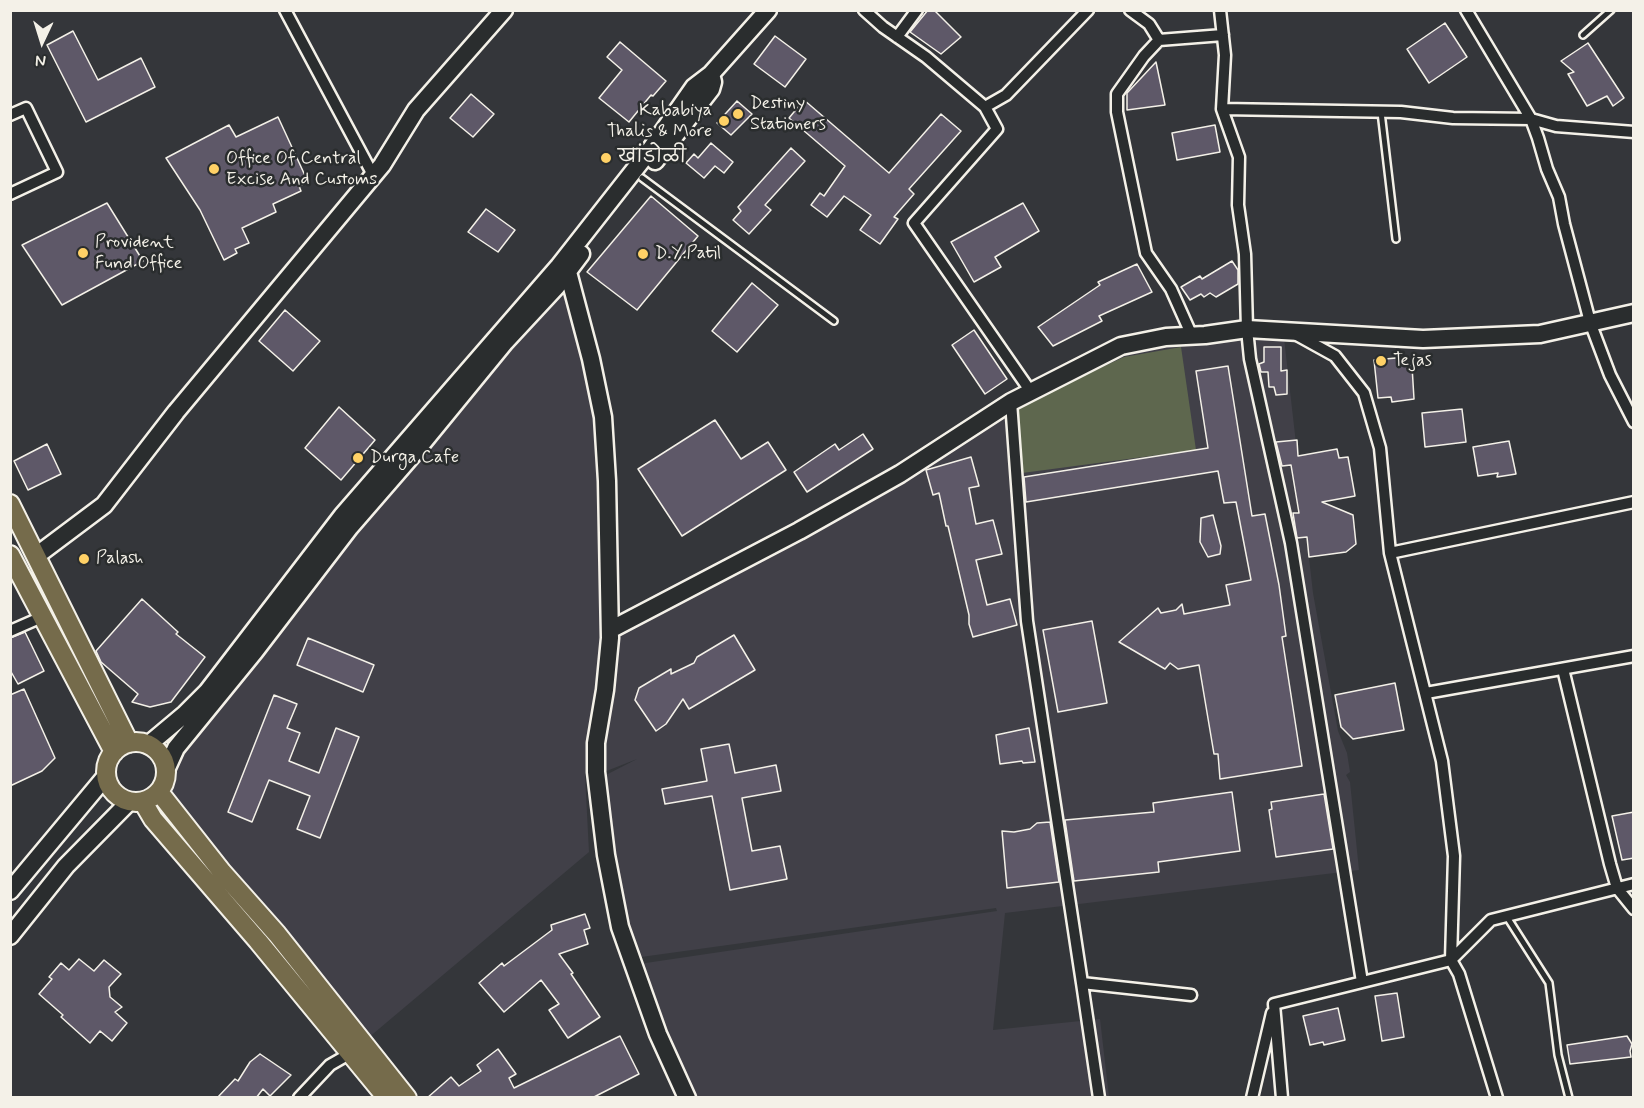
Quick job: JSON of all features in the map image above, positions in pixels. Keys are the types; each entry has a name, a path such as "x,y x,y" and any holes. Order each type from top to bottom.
{"main road":[{"path":"10,504 36,556 122,747"},
{"path":"10,555 42,617 122,747"},
{"path":"136,802 159,792 166,780 164,759 158,751 139,742 122,747 106,765 106,776 110,788 118,796 136,802 153,819 258,941 387,1098"},
{"path":"159,792 222,872 277,934 407,1098"}],"street":[{"path":"285,10 373,176"},
{"path":"36,556 104,505 176,412 382,165 416,110 504,10"},
{"path":"864,10 926,57 985,107 997,129 914,224 1031,392"},
{"path":"897,37 917,10"},
{"path":"985,107 1006,95 1088,10"},
{"path":"1130,10 1149,24 1159,40"},
{"path":"1220,10 1225,55 1222,109 1239,158 1238,205 1245,254 1250,359 1292,543 1362,982"},
{"path":"1466,10 1481,39 1531,119 1547,169 1559,197 1590,322 1610,375 1634,422"},
{"path":"166,770 176,748 255,651 350,527 429,435 563,269 694,87 711,74 761,14"},
{"path":"1192,336 1171,289 1146,253 1117,112 1117,94 1144,56 1159,40 1223,35"},
{"path":"148,745 207,692 342,516 642,178 711,89 713,82 711,74"},
{"path":"10,115 26,108 57,172 10,194"},
{"path":"1222,109 1380,112 1453,118 1531,119 1556,126 1634,132"},
{"path":"563,269 591,359 602,416 607,481 610,630 605,690 596,743 596,772 608,871 620,927 632,962 658,1034 687,1098"},
{"path":"610,630 798,531 900,474 1011,402 1121,346 1166,337 1247,329 1423,339 1540,334 1634,313"},
{"path":"1293,332 1335,356 1364,393 1380,448 1390,554 1442,761 1454,856 1451,960 1460,974 1497,1098"},
{"path":"1011,402 1027,621 1100,1098"},
{"path":"1390,554 1634,502"},
{"path":"10,631 42,617"},
{"path":"1426,693 1634,656"},
{"path":"1563,669 1617,888 1634,909"},
{"path":"10,891 106,776"},
{"path":"10,936 66,866 136,802"},
{"path":"1274,1004 1451,960 1491,920 1634,884"},
{"path":"1082,983 1191,995"},
{"path":"1252,1098 1274,1004"},
{"path":"1274,1004 1282,1098"},
{"path":"299,1098 330,1065 351,1053"}],"lane":[{"path":"1583,35 1611,10"},
{"path":"1380,112 1396,239"},
{"path":"642,178 834,321"},
{"path":"1507,917 1549,983 1558,1055 1569,1098"}],"shaded area":[{"path":"563,274 597,419 604,637 596,714 587,738 585,775 589,852 361,1044 161,785 163,767"},
{"path":"1284,338 1313,593 1338,731 1347,753 1350,772 1346,775 1350,782 1359,870 1005,913 993,1030 1100,1019 1109,1097 693,1097 665,1036 639,964 997,911 996,908 641,957 621,909 602,777 637,759 604,772 618,631 1010,408 1112,357 1166,342"}],"green space":[{"path":"1181,347 1196,450 1022,473 1011,409 1124,357"}],"building":[{"path":"928,10 934,10 961,37 941,54 910,32"},
{"path":"1445,23 1467,57 1429,83 1407,49"},
{"path":"73,31 98,80 141,58 155,87 86,122 47,45"},
{"path":"775,36 806,59 785,87 754,64"},
{"path":"620,42 666,81 629,122 599,98 622,70 607,57"},
{"path":"1588,43 1624,98 1613,106 1607,96 1587,106 1568,74 1574,72 1561,61"},
{"path":"1156,62 1165,105 1127,110 1127,93"},
{"path":"471,94 494,114 473,137 450,118"},
{"path":"804,100 889,173 941,114 961,131 909,189 914,194 894,217 898,219 880,244 860,230 871,215 844,196 827,217 811,205 820,193 824,196 845,166 789,118"},
{"name":"Destiny Stationers","path":"737,101 752,114 731,135 717,123"},
{"path":"278,117 308,182 299,186 301,191 273,204 276,212 242,228 249,243 235,249 237,253 224,260 200,210 166,158 229,125 236,137"},
{"path":"1215,125 1220,152 1177,160 1172,133"},
{"path":"711,143 733,162 724,173 715,166 704,178 686,163 694,154 698,158"},
{"path":"791,148 805,161 765,205 771,210 749,234 733,220 741,211 738,207"},
{"name":"D.Y.Patil","path":"651,196 698,236 637,310 587,272"},
{"name":"Provident Fund Office","path":"107,203 143,261 62,305 22,245"},
{"path":"1023,203 1039,231 995,257 1001,267 974,282 951,242"},
{"path":"486,209 515,230 498,252 468,232"},
{"path":"1232,261 1238,270 1238,284 1216,297 1210,293 1204,297 1201,294 1190,300 1181,287 1200,276 1202,279"},
{"path":"1137,264 1152,292 1099,316 1102,321 1053,346 1038,327 1100,285 1098,282"},
{"path":"752,283 778,305 737,352 712,331"},
{"path":"285,310 320,341 293,371 259,341"},
{"path":"974,330 1007,379 985,394 952,345"},
{"path":"1264,347 1281,347 1281,371 1287,370 1287,394 1276,395 1274,387 1269,387 1268,372 1261,372 1259,364 1264,362"},
{"path":"1407,357 1408,364 1412,366 1414,399 1392,402 1391,397 1378,398 1374,360"},
{"path":"1228,366 1252,516 1265,514 1279,585 1286,636 1282,637 1302,766 1220,779 1218,754 1214,754 1199,665 1178,669 1170,663 1165,669 1119,642 1158,608 1161,613 1176,610 1182,604 1184,614 1230,605 1226,585 1251,580 1236,502 1224,503 1218,471 1026,502 1024,477 1208,448 1196,371"},
{"path":"339,407 375,440 341,480 305,448"},
{"path":"1462,409 1466,442 1425,447 1422,413"},
{"path":"715,420 741,459 768,442 786,470 682,536 638,469"},
{"path":"863,434 873,449 807,492 794,472 835,444 839,450"},
{"path":"1297,440 1298,456 1337,449 1339,458 1348,457 1355,496 1322,502 1353,515 1356,544 1346,552 1309,557 1307,537 1297,538 1293,513 1299,513 1291,465 1282,466 1276,442"},
{"path":"1509,441 1516,474 1497,477 1498,473 1478,476 1473,447"},
{"path":"47,444 61,474 28,490 14,461"},
{"path":"971,457 979,486 969,488 976,524 993,520 1002,554 976,560 987,605 1010,599 1017,625 973,637 939,493 933,495 926,470"},
{"path":"1213,515 1221,546 1220,554 1208,557 1200,542 1201,518"},
{"path":"142,599 178,632 176,634 205,657 171,702 150,707 132,702 138,694 101,662 96,651"},
{"path":"1092,621 1107,703 1058,712 1043,630"},
{"path":"25,632 44,671 18,684 10,670 10,638"},
{"path":"734,635 755,670 689,709 683,699 666,724 656,731 635,700 639,688 671,669 671,674 694,663 697,657"},
{"path":"308,638 374,665 363,692 297,665"},
{"path":"1395,683 1404,730 1353,739 1341,727 1335,695"},
{"path":"24,689 55,758 42,771 10,786 10,695"},
{"path":"274,695 297,704 287,728 300,733 289,761 319,773 336,728 359,737 320,838 297,829 310,796 269,780 252,822 228,812"},
{"path":"1029,728 1035,762 1000,764 996,735"},
{"path":"729,744 735,773 776,765 781,791 742,798 752,851 780,846 787,879 730,890 712,796 665,804 662,789 707,781 701,749"},
{"path":"1232,792 1240,851 1158,862 1159,872 1074,881 1065,820 1154,812 1153,803"},
{"path":"1324,794 1333,849 1276,857 1269,810 1272,809 1271,802"},
{"path":"1634,812 1634,858 1622,860 1612,816"},
{"path":"1050,822 1059,882 1007,888 1002,831 1014,832 1030,829 1037,823"},
{"path":"585,914 590,928 584,930 588,944 559,954 600,1017 568,1038 549,1010 559,1004 541,980 504,1012 479,983 502,963 504,966 552,930 551,925"},
{"path":"79,959 94,971 104,960 121,974 109,987 110,997 122,1007 115,1012 127,1023 112,1041 100,1031 90,1043 39,994 52,979 49,977 61,963 69,970"},
{"path":"1397,993 1404,1037 1382,1041 1375,996"},
{"path":"1338,1008 1345,1040 1324,1045 1323,1042 1310,1045 1303,1016"},
{"path":"620,1036 639,1074 592,1098 427,1098 451,1077 459,1086 481,1071 477,1065 498,1049 516,1074 509,1078 514,1088"},
{"path":"1627,1036 1632,1044 1631,1057 1570,1064 1567,1045"},
{"path":"260,1054 291,1075 270,1096 263,1089 256,1098 217,1098 235,1079 238,1081 250,1062"}],"place":[{"name":"Destiny Stationers","path":"738,114"},
{"name":"Kababiya Thalis & More","path":"724,121"},
{"name":"खांडोळी","path":"606,158"},
{"name":"Office Of Central Excise And Customs","path":"214,169"},
{"name":"Provident Fund Office","path":"83,253"},
{"name":"D.Y.Patil","path":"643,254"},
{"name":"Tejas","path":"1381,361"},
{"name":"Durga Cafe","path":"358,458"},
{"name":"Palash","path":"84,559"}]}
